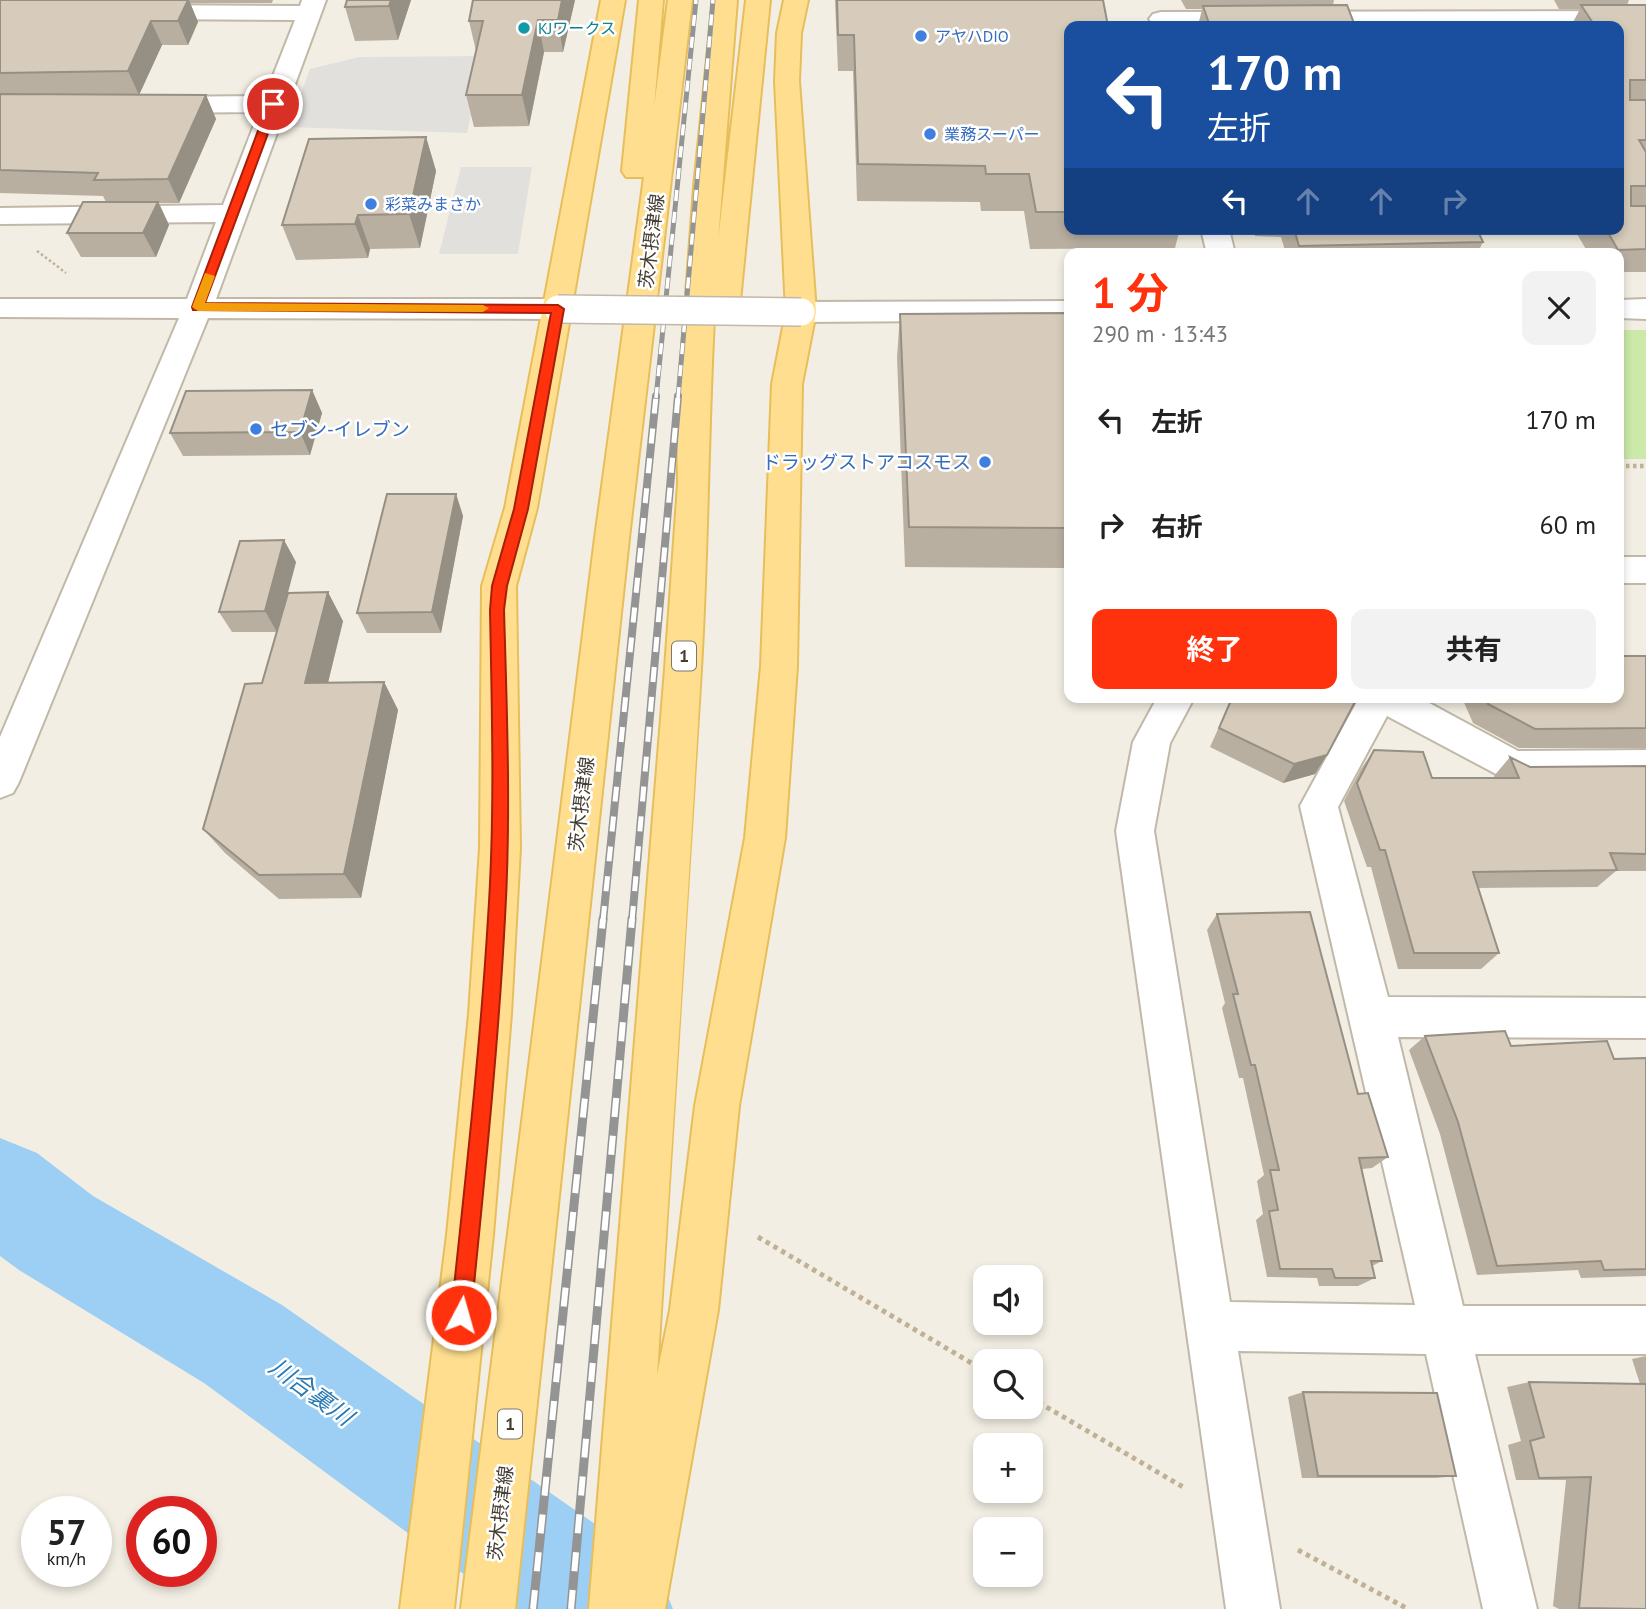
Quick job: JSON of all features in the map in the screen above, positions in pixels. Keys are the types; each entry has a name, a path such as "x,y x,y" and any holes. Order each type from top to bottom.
{"main road":[{"path":"427,1609 470,1236 498,889 501,770 497,610 499,586 521,509 612,0"},
{"path":"620,483 613,461 650,0"},
{"name":"茨木摂津線","path":"488,1609 620,483 680,0"},
{"name":"1","path":"616,1609 694,484 693,417 708,187 725,0"},
{"path":"694,484 712,417 758,0"},
{"path":"638,1609 694,1310 718,1106 765,838 779,666 787,384 801,312 800,260 787,81 789,33 796,0"}],"street":[{"path":"0,782 198,307 312,6 121,12"},
{"path":"1160,15 1646,18"},
{"path":"139,105 273,104"},
{"path":"0,216 232,213"},
{"path":"0,308 801,312 1064,310"},
{"path":"1624,309 1646,309"},
{"path":"1624,570 1646,570"},
{"path":"1174,703 1152,742 1135,831 1253,1609"},
{"path":"1375,703 1320,806 1510,1609"},
{"path":"1396,703 1513,767 1646,766"},
{"path":"1372,1017 1646,1018"},
{"path":"1209,1326 1445,1331 1646,1329"}],"path":[{"path":"1624,466 1646,466"},
{"path":"758,1237 973,1364"}],"green space":[{"path":"1624,330 1646,330 1646,459 1624,459"}],"shaded area":[{"path":"484,56 467,133 288,127 310,69 359,57"},
{"path":"461,167 532,167 518,254 439,254"}],"building":[{"path":"0,0 188,0 178,21 151,21 128,71 0,73"},
{"path":"347,0 391,0 389,6 345,7"},
{"path":"473,0 562,0 558,20 538,20 522,95 466,95 483,21 469,21"},
{"path":"837,0 1103,0 1107,21 1064,21 1064,212 1036,212 1029,174 986,174 985,166 858,164 854,35 838,35"},
{"path":"1347,5 1353,21 1208,21 1203,6"},
{"path":"1581,5 1646,5 1646,80 1630,80 1630,100 1646,100 1646,140 1639,140 1646,152 1646,186 1631,186 1631,206 1646,206 1646,249 1617,248 1609,235 1624,235 1624,21 1592,21"},
{"path":"0,94 206,95 168,179 94,180 98,173 0,170"},
{"path":"426,137 409,214 358,215 355,224 282,225 309,139"},
{"path":"83,202 158,202 143,233 67,233"},
{"path":"1296,235 1480,235 1483,242 1299,246"},
{"name":"ドラッグストアコスモス","path":"1064,313 1064,528 909,527 900,314"},
{"path":"312,390 300,432 170,433 186,391"},
{"path":"387,494 456,494 432,612 357,613"},
{"path":"284,540 265,611 219,612 240,541"},
{"path":"328,592 305,683 384,682 344,874 259,875 203,829 245,684 262,683 288,593"},
{"path":"1624,656 1646,656 1646,728 1535,729 1488,704 1624,703"},
{"path":"1230,703 1354,703 1327,755 1294,764 1219,728"},
{"path":"1374,750 1423,752 1432,778 1519,778 1510,757 1530,767 1646,766 1646,854 1610,853 1617,870 1473,872 1499,953 1414,953 1385,850 1380,850 1357,783"},
{"path":"1310,912 1358,1094 1368,1093 1388,1157 1359,1158 1382,1261 1371,1261 1375,1278 1335,1278 1332,1269 1280,1269 1269,1211 1278,1210 1270,1170 1279,1170 1255,1065 1251,1065 1233,994 1238,994 1217,914"},
{"path":"1505,1031 1511,1046 1607,1041 1614,1059 1646,1058 1646,1269 1604,1270 1601,1261 1497,1266 1458,1122 1425,1036"},
{"path":"1529,1382 1646,1384 1646,1609 1579,1608 1591,1477 1539,1478 1530,1441 1544,1437"},
{"path":"1303,1392 1437,1393 1456,1476 1318,1476"}],"waterway":[{"name":"川合裏川","path":"0,1190 56,1233 243,1344 612,1609"}],"railway":[{"path":"656,398 696,0"},
{"path":"678,398 713,0"},
{"path":"603,921 656,396"},
{"path":"632,921 678,396"},
{"path":"533,1609 603,919"},
{"path":"571,1609 632,919"}],"slow traffic":[{"path":"209,276 198,307 483,308"}],"place":[{"name":"KJワークス","path":"524,28"},
{"name":"アヤハDIO","path":"921,36"},
{"name":"業務スーパー","path":"930,134"},
{"name":"彩菜みまさか","path":"371,204"},
{"name":"セブン-イレブン","path":"256,429"},
{"name":"ドラッグストアコスモス","path":"985,462"}],"route":[{"path":"273,104 198,307 558,309 521,509 499,586 496,631 501,770 497,916 461,1315"}]}
